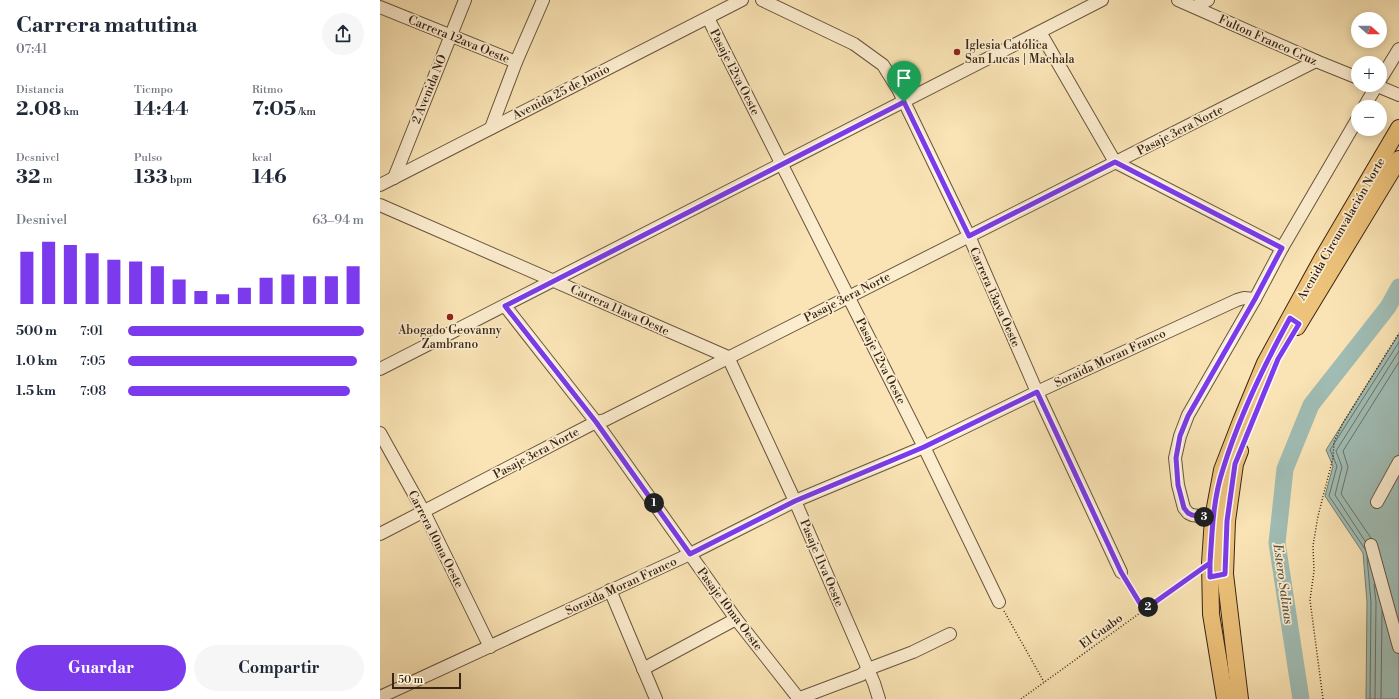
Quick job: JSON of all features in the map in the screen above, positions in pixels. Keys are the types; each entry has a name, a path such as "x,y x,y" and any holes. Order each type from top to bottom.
{"main road":[{"name":"Avenida Circunvalación Norte","path":"1240,699 1215,571 1227,521 1235,464 1294,321 1322,259 1399,128"},
{"name":"Avenida Circunvalación Norte","path":"1225,699 1211,614 1215,571 1213,518 1222,470 1265,363 1399,159"}],"street":[{"name":"2 Avenida NO","path":"394,178 465,0"},
{"path":"491,128 516,62 543,0"},
{"name":"Avenida 25 de Junio","path":"380,185 742,0"},
{"name":"Carrera 13ava Oeste","path":"762,0 854,44 883,65 904,102 969,236 1037,392 1121,572"},
{"path":"380,369 1102,0"},
{"name":"Fulton Franco Cruz","path":"1178,0 1351,75"},
{"path":"1194,7 1208,0"},
{"name":"Carrera 12ava Oeste","path":"380,7 516,62"},
{"name":"Pasaje 12va Oeste","path":"708,18 849,296 999,602"},
{"path":"1040,32 1115,162 1282,248"},
{"path":"1387,68 1399,49"},
{"name":"Pasaje 3era Norte","path":"380,534 596,422 605,420 1316,61"},
{"path":"1387,89 1399,95"},
{"path":"1213,518 1192,515 1184,508 1178,485 1176,458 1180,436 1188,416 1255,299 1282,248 1351,130"},
{"name":"Carrera 11ava Oeste","path":"380,205 554,280 728,358"},
{"name":"Soraida Moran Franco","path":"380,696 490,647 690,554 795,501 924,447 1037,392 1237,300 1244,298 1255,299"},
{"name":"Pasaje 10ma Oeste","path":"505,306 596,422 736,619 799,699"},
{"name":"Pasaje 11va Oeste","path":"728,358 795,501 874,683 879,699"},
{"name":"Carrera 10ma Oeste","path":"380,433 424,512 490,647"},
{"path":"1377,502 1399,462"},
{"path":"1371,545 1399,647"},
{"path":"610,590 656,699"},
{"path":"643,669 736,619"},
{"path":"799,699 861,676 868,669 913,652 950,634"}],"path":[{"path":"1322,699 1310,600 1314,571 1312,546 1318,516 1333,458 1334,442 1343,422 1399,333"},
{"name":"El Guabo","path":"1021,699 1144,610 1215,571"},
{"path":"1121,572 1144,610"},
{"path":"999,602 1044,683"}],"water":[{"path":"1399,334 1399,699 1366,699 1367,602 1363,553 1325,496 1333,466 1326,450"}],"waterway":[{"name":"Estero Salinas","path":"1301,699 1277,543 1285,469 1311,405 1388,307 1399,287"}],"place":[{"name":"Iglesia Católica San Lucas | Machala","path":"957,52"},
{"name":"Abogado Geovanny Zambrano","path":"450,317"}],"route":[{"path":"904,102 505,306 596,422 690,554 795,501 924,447 1037,392 1121,572 1144,610 1210,563 1213,518 1222,470 1265,363 1290,318 1299,324 1278,359 1235,464 1227,521 1225,574 1210,577 1213,518 1192,515 1184,508 1178,485 1176,458 1180,436 1188,416 1255,299 1282,248 1115,162 969,236 904,102"}]}
